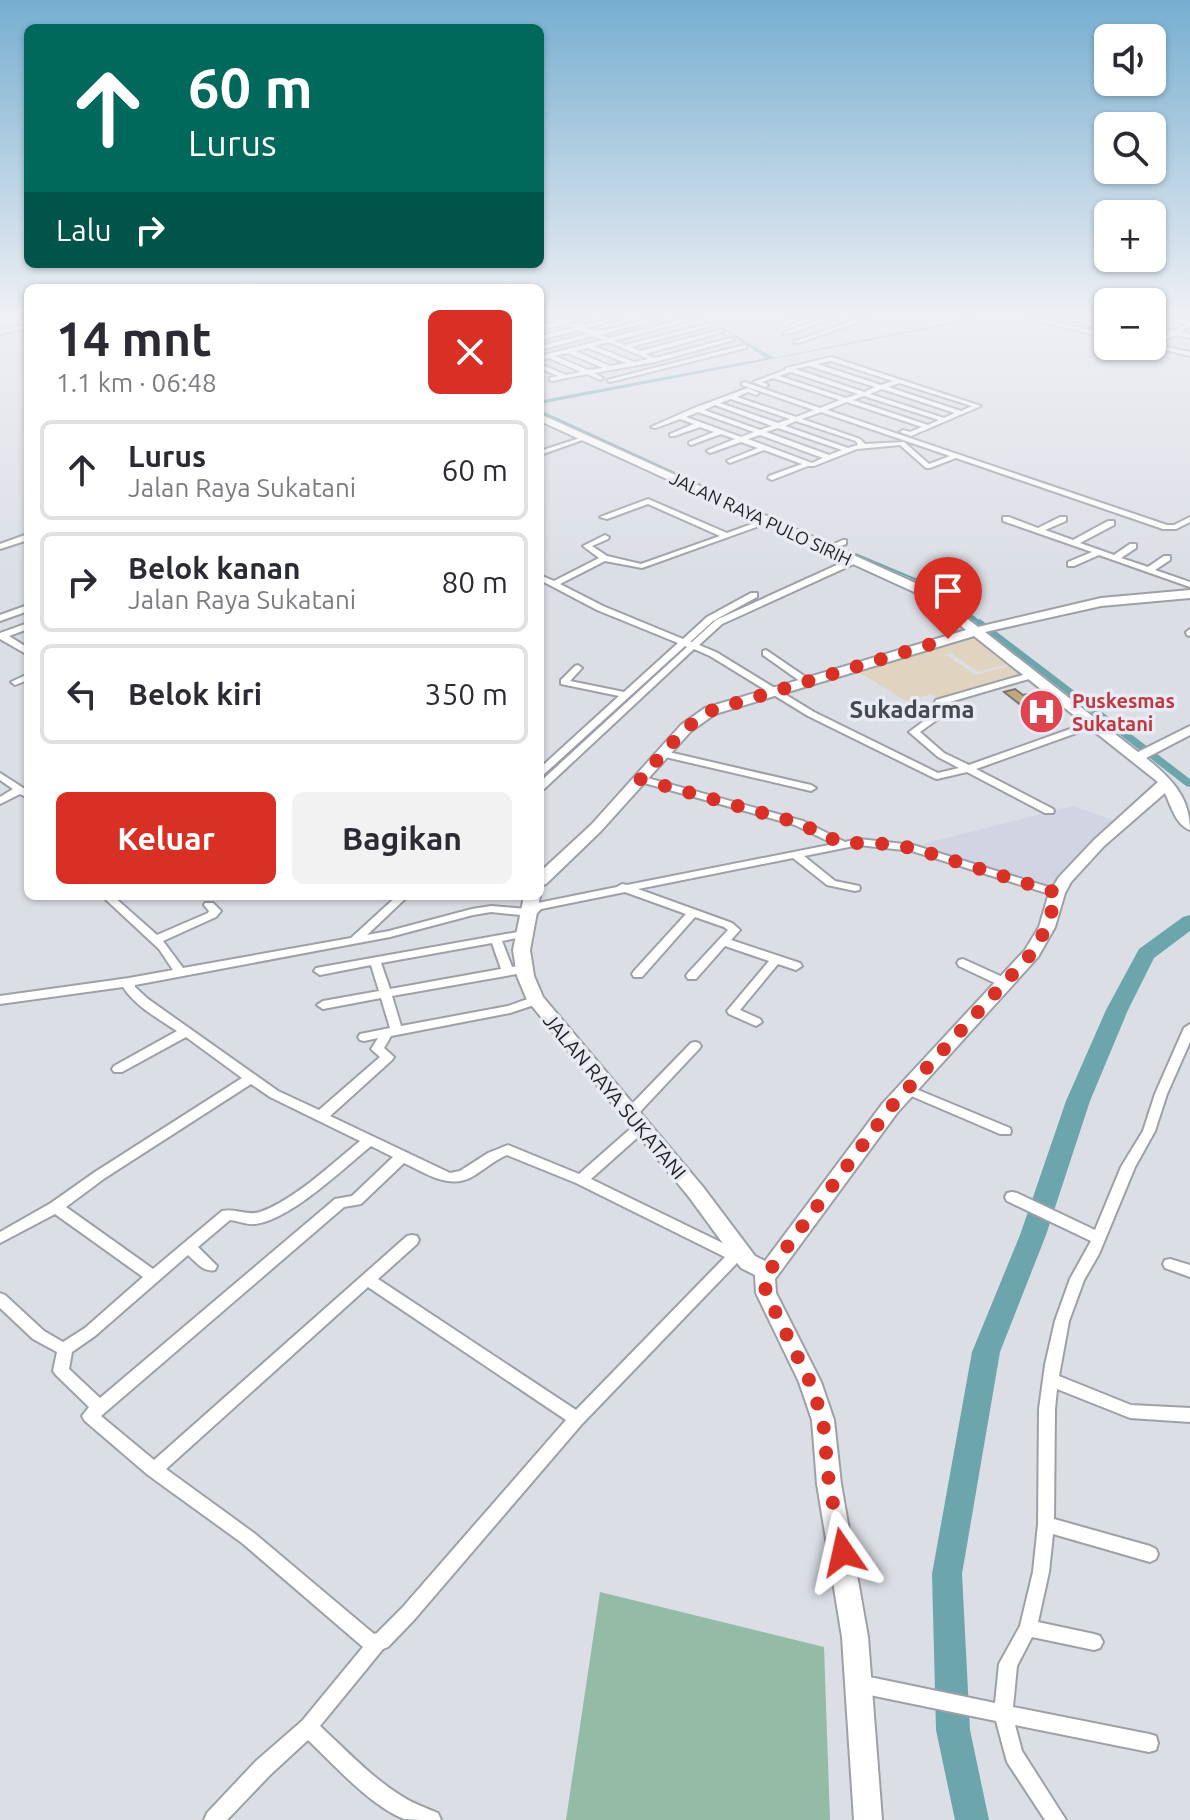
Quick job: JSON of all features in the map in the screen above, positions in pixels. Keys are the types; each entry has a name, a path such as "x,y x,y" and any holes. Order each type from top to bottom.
{"street":[{"path":"654,427 714,403 848,450"},
{"path":"749,403 858,440 863,446"},
{"path":"791,403 1166,527 1176,527 1190,519"},
{"path":"796,403 818,411"},
{"path":"818,403 911,434 978,406 968,403"},
{"path":"710,451 840,403"},
{"path":"856,403 928,427"},
{"path":"892,403 945,420"},
{"path":"930,403 961,413"},
{"path":"696,409 830,458"},
{"path":"680,417 812,465 863,446 902,443 928,467 956,456"},
{"name":"JALAN RAYA PULO SIRIH","path":"544,419 766,522 834,545 849,559 927,593 964,620 983,629"},
{"path":"672,435 701,424"},
{"path":"691,443 720,432"},
{"path":"544,452 585,438"},
{"path":"730,461 763,448"},
{"path":"767,462 784,455"},
{"path":"772,478 807,464"},
{"path":"604,517 648,501 724,535"},
{"path":"1006,519 1190,585"},
{"path":"1037,531 1063,519"},
{"path":"605,537 587,546 604,558 642,566 766,522"},
{"path":"1072,544 1111,523"},
{"path":"0,547 24,538"},
{"path":"1114,559 1133,546"},
{"path":"1071,564 1097,553"},
{"path":"556,583 604,558"},
{"path":"1149,570 1167,558"},
{"path":"782,586 801,583 849,559"},
{"path":"544,770 601,724 626,695 683,642 719,622 727,612 849,559"},
{"path":"544,578 600,608 727,662 769,691 937,776 965,770 1093,724"},
{"path":"544,877 596,828 702,715 769,691 983,629 1112,601 1190,594"},
{"path":"0,618 24,609"},
{"path":"2,636 24,628"},
{"path":"983,629 1029,676 1093,724 1144,753 1166,781 1183,818 1190,826"},
{"path":"2,636 24,650"},
{"path":"544,783 683,642"},
{"path":"766,653 807,682"},
{"path":"578,668 563,681 626,695"},
{"path":"1029,676 939,702 937,707 942,712 914,732 965,770 1049,811"},
{"path":"15,682 24,679"},
{"path":"1144,753 1190,730"},
{"path":"664,754 811,788"},
{"path":"0,776 24,788"},
{"path":"640,779 799,823 841,843"},
{"path":"868,1820 851,1608 829,1484 823,1420 810,1382 766,1293 766,1271 906,1089 1032,953 1047,927 1057,893 1065,880 1099,843 1166,781"},
{"path":"0,801 24,789"},
{"path":"0,1000 129,982 356,940 472,912 532,904 537,906 796,855 841,843 876,843 913,848 1057,893"},
{"path":"796,855 831,883 855,888"},
{"path":"622,887 734,930 692,976"},
{"path":"111,900 170,955 179,971"},
{"path":"356,940 399,900"},
{"name":"JALAN RAYA SUKATANI","path":"532,904 516,971 536,1000 696,1192 742,1259 766,1271"},
{"path":"155,940 212,915 215,911 209,905"},
{"path":"638,974 692,913"},
{"path":"320,971 523,934"},
{"path":"323,1005 516,971 496,939"},
{"path":"724,942 796,966"},
{"path":"756,1022 733,1011 776,960"},
{"path":"375,961 392,1033"},
{"path":"963,963 1003,982"},
{"path":"129,982 129,988 144,1002 249,1079 368,1142 453,1179 465,1176 498,1153 508,1150 581,1180 742,1259 577,1419 408,1614 376,1645 308,1727 263,1768 214,1820"},
{"path":"364,1037 510,1009 536,1000"},
{"path":"1056,1820 1014,1755 1003,1714 1008,1664 1028,1628 1041,1572 1046,1524 1044,1453 1052,1380 1068,1304 1128,1167 1149,1131 1161,1094 1190,1028"},
{"path":"118,1069 186,1032"},
{"path":"320,1117 388,1057 377,1049 392,1033"},
{"path":"581,1180 636,1120 695,1046"},
{"path":"0,1238 56,1207 249,1079"},
{"path":"906,1089 1005,1131"},
{"path":"98,1406 61,1371 65,1349 90,1332 227,1215 251,1218 266,1215 296,1197 368,1142"},
{"path":"376,1645 248,1538 154,1470 91,1419 91,1413 340,1203 356,1200 402,1157"},
{"path":"1012,1197 1098,1238"},
{"path":"56,1207 153,1277"},
{"path":"154,1470 412,1240"},
{"path":"188,1247 210,1266"},
{"path":"1170,1264 1190,1271"},
{"path":"367,1279 577,1419"},
{"path":"0,1299 23,1322 55,1346 65,1349"},
{"path":"1052,1380 1130,1411 1190,1415"},
{"path":"1046,1524 1150,1554"},
{"path":"1028,1628 1094,1642"},
{"path":"859,1684 972,1705 1048,1725 1149,1743"},
{"path":"308,1727 361,1777 407,1810 431,1820"}],"shaded area":[{"path":"973,635 1009,664 978,672 951,653 944,656 975,675 1012,665 1025,676 941,700 931,694 908,702 855,670"},
{"path":"1073,806 1115,821 1055,888 924,846 926,843"}],"green space":[{"path":"600,1592 824,1647 830,1820 566,1820"}],"water":[{"path":"544,412 801,530 939,588 994,632 989,633 929,586 797,531 544,416"}],"building":[{"path":"1015,689 1023,695 1032,693 1060,713 1033,720 1022,711 1027,710 1004,692"}],"waterway":[{"path":"980,622 1190,784"},
{"path":"972,1820 953,1730 947,1574 986,1352 1033,1235 1078,1101 1117,1010 1146,954 1190,921"}],"place":[{"name":"Puskesmas Sukatani","path":"1041,712"}],"district":[{"name":"Sukadarma","path":"912,709"}],"route":[{"path":"843,1552 829,1484 823,1420 810,1382 766,1293 766,1271 789,1245 890,1108 968,1019 1032,953 1047,927 1057,893 913,848 876,843 841,843 799,823 640,779 695,719 710,711 948,639"}]}
